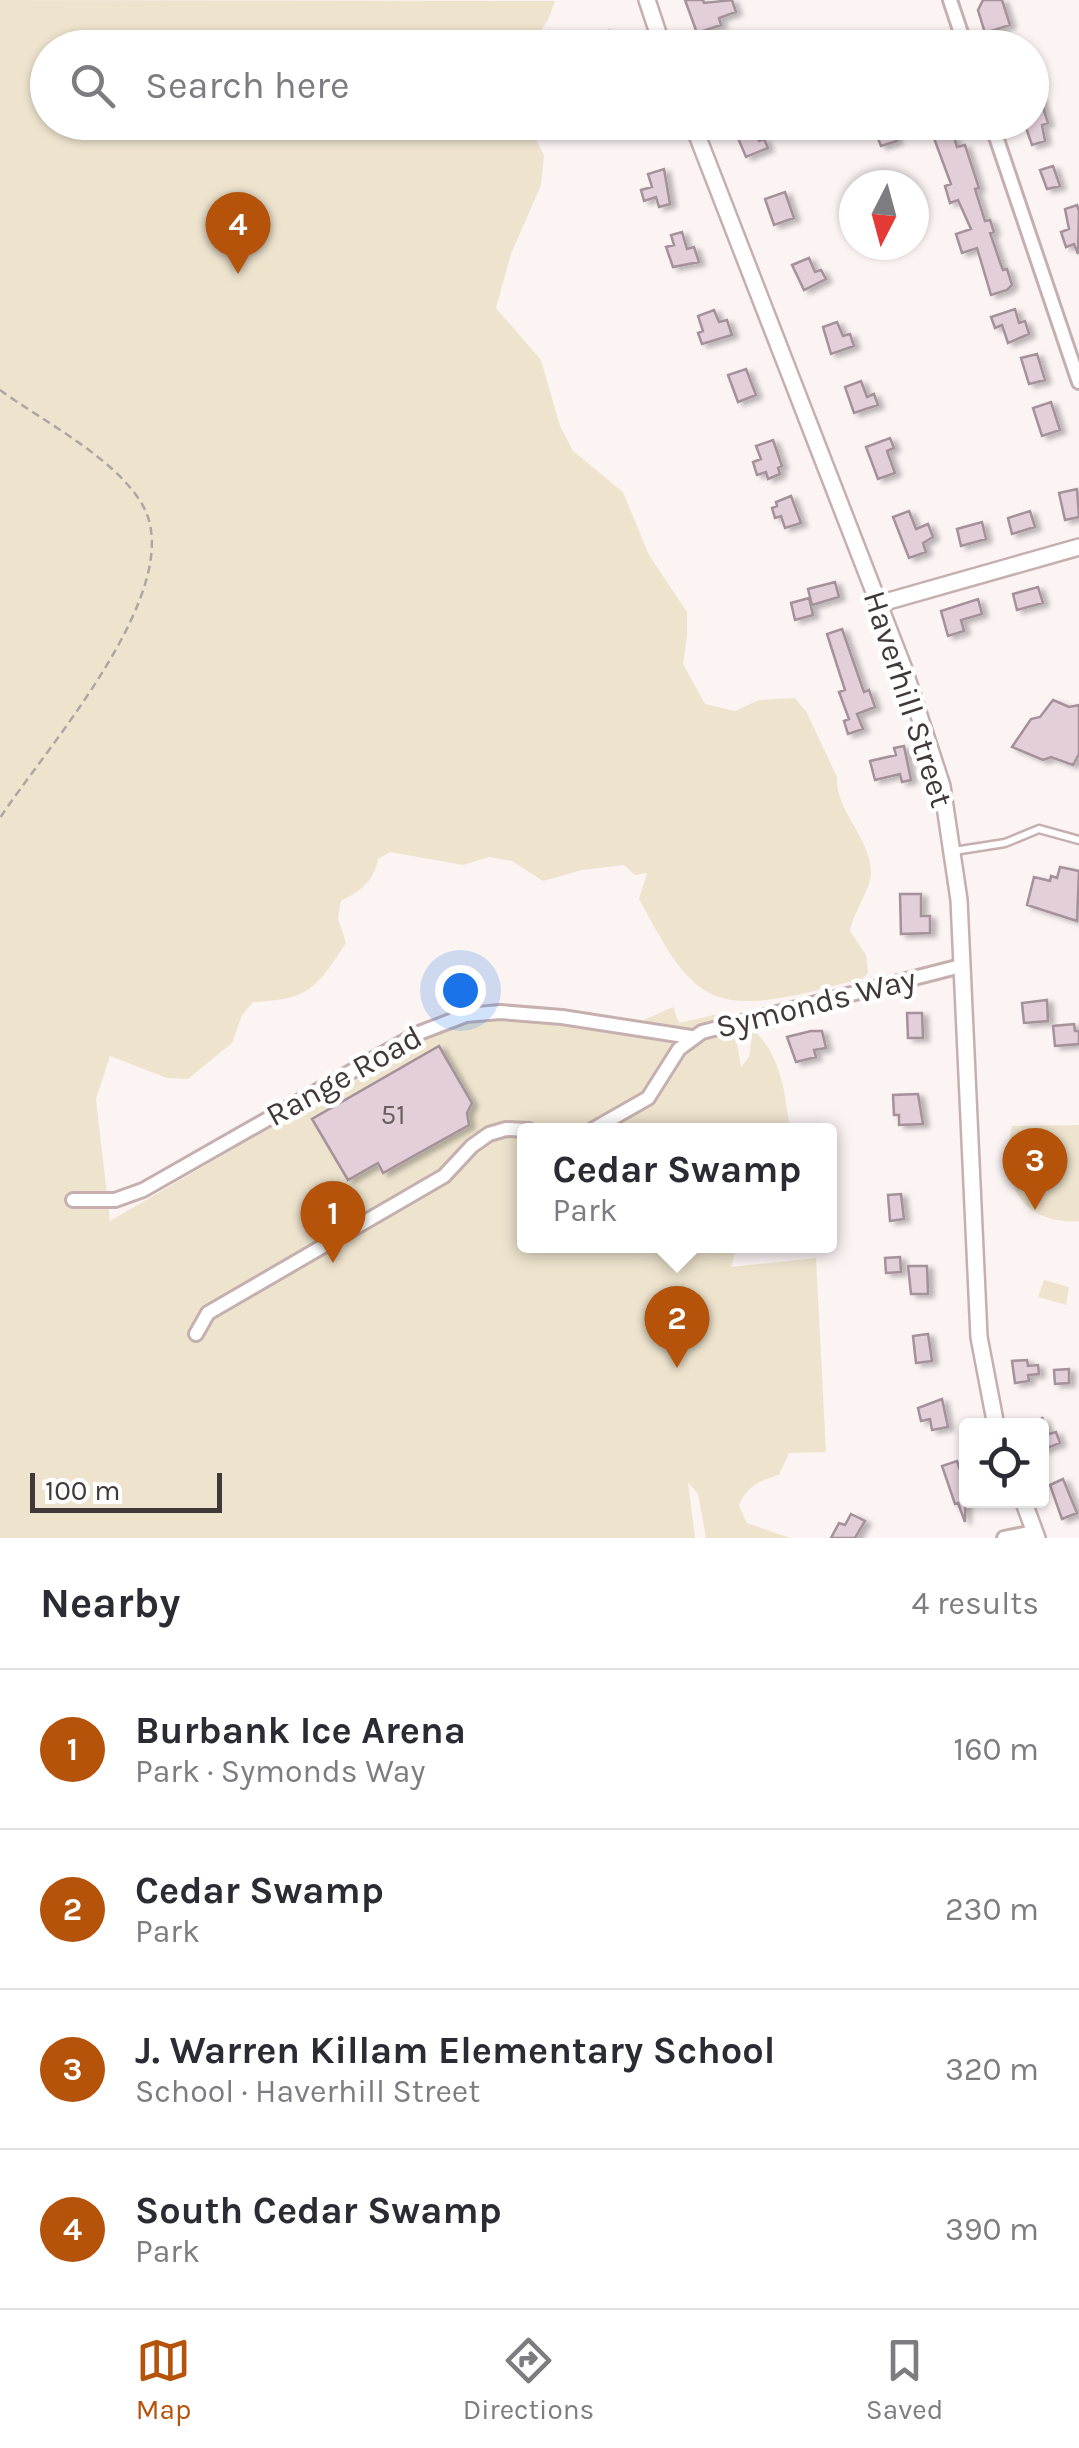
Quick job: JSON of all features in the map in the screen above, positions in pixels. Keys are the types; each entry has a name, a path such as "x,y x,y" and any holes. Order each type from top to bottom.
{"street":[{"path":"647,0 658,30"},
{"path":"950,0 960,30"},
{"name":"Haverhill Street","path":"699,140 878,604 936,766 953,851 978,1324 994,1418"},
{"path":"997,140 1079,382"},
{"path":"1064,336 1079,331"},
{"path":"878,604 1079,547"},
{"name":"Symonds Way","path":"604,1123 648,1098 678,1050 691,1037 737,1021 961,966"},
{"name":"Range Road","path":"72,1200 115,1200 143,1190 419,1034 466,1015 530,1014 691,1037"},
{"path":"196,1334 208,1313 444,1176 489,1134 517,1130"},
{"path":"1004,1538 1036,1535 1025,1508"}],"lane":[{"path":"953,851 1005,843 1039,829 1079,840"}],"path":[{"path":"0,390 120,476 142,504 152,540 142,594 128,631 0,818"}],"shaded area":[{"path":"0,0 555,1 541,30 30,30 30,140 536,140 544,155 541,185 511,254 496,308 541,360 560,426 573,451 623,492 649,555 687,612 683,664 705,704 735,711 759,700 795,698 807,713 837,777 841,801 869,859 871,878 850,931 866,955 868,973 862,979 785,997 725,999 697,985 668,951 639,899 647,873 635,875 624,865 582,870 543,881 512,861 489,857 463,865 390,852 378,859 366,884 341,901 338,918 346,943 319,980 288,998 253,1002 242,1015 232,1043 188,1079 167,1078 110,1056 96,1099 110,1221 448,1027 472,1021 517,1019 614,1028 673,1007 679,1023 731,1011 741,1067 749,1057 753,1030 763,1040 781,1076 789,1123 517,1123 517,1253 735,1253 731,1267 816,1258 826,1452 789,1453 779,1475 754,1486 739,1506 747,1523 790,1538 706,1538 698,1494 688,1482 695,1538 0,1538"},
{"path":"1079,1125 1079,1221 1041,1215 1028,1206 1011,1180 1008,1145 1012,1126"},
{"path":"1044,1280 1069,1287 1066,1305 1038,1297"}],"building":[{"path":"685,0 732,0 736,12 719,18 721,25 696,30"},
{"path":"983,0 1002,0 1010,25 984,30 978,10"},
{"path":"739,140 764,140 768,148 746,157"},
{"path":"879,140 897,140 897,141 881,146"},
{"path":"935,140 955,140 957,147 965,145 985,221 990,220 994,232 990,233 1012,285 1007,290 991,295 977,248 962,253 956,234 971,229 958,200 950,203 945,186 951,184"},
{"path":"1053,166 1060,186 1047,189 1040,170"},
{"path":"664,169 670,204 659,207 656,197 644,201 641,190 652,187 648,174"},
{"path":"785,192 794,218 774,225 765,199"},
{"path":"1077,205 1078,254 1074,244 1066,247 1061,232 1069,229 1065,209"},
{"path":"682,232 687,249 694,247 699,262 673,267 666,247 674,245 671,235"},
{"path":"809,258 815,272 821,270 826,279 804,290 792,265"},
{"path":"1015,309 1019,323 1025,321 1029,334 1008,343 1002,325 995,328 991,317"},
{"path":"714,310 719,322 727,320 732,335 702,344 698,316"},
{"path":"837,322 843,336 850,334 854,346 831,354 823,327"},
{"path":"1037,354 1045,380 1029,384 1021,358"},
{"path":"746,369 756,395 738,402 728,375"},
{"path":"861,381 867,397 874,394 878,405 854,413 845,387"},
{"path":"1051,402 1060,430 1042,436 1033,408"},
{"path":"890,438 894,448 887,451 895,473 878,479 866,447"},
{"path":"773,440 782,466 778,468 780,474 768,479 766,472 757,475 753,462 761,459 756,446"},
{"path":"1077,489 1079,517 1065,520 1059,493"},
{"path":"791,496 801,523 785,528 781,516 775,518 772,508"},
{"path":"909,511 916,529 928,524 933,537 923,543 926,552 909,558 893,517"},
{"path":"1030,511 1035,527 1012,534 1008,518"},
{"path":"982,522 986,539 961,546 957,529"},
{"path":"835,582 839,597 812,605 808,589"},
{"path":"1038,587 1043,603 1017,610 1013,594"},
{"path":"809,598 813,615 795,620 791,603"},
{"path":"978,599 982,614 961,620 964,631 948,636 941,611"},
{"path":"842,629 864,692 869,690 875,707 857,714 863,729 848,734 844,721 849,719 839,692 845,690 827,634"},
{"path":"1053,700 1069,707 1079,705 1079,754 1073,765 1051,757 1043,760 1012,747 1031,719 1040,717"},
{"path":"904,746 911,780 902,782 900,774 875,780 870,761 896,755 894,748"},
{"path":"1060,867 1079,871 1077,921 1027,905 1034,877 1050,881 1051,876 1057,878"},
{"path":"900,894 921,894 921,916 930,916 930,933 901,934"},
{"path":"1047,1000 1048,1021 1024,1023 1022,1003"},
{"path":"907,1013 922,1013 923,1038 908,1038"},
{"path":"1074,1024 1075,1031 1079,1031 1079,1044 1055,1046 1053,1026"},
{"path":"822,1031 826,1048 814,1050 816,1057 796,1062 787,1037"},
{"path":"439,1046 472,1103 467,1113 469,1125 383,1173 378,1163 348,1180 312,1119"},
{"path":"918,1094 923,1124 899,1125 893,1095"},
{"path":"901,1194 904,1219 890,1221 888,1195"},
{"path":"900,1257 901,1272 886,1273 885,1258"},
{"path":"908,1266 927,1266 928,1294 911,1294"},
{"path":"928,1334 932,1361 916,1363 913,1336"},
{"path":"1027,1360 1028,1366 1038,1365 1039,1374 1028,1375 1029,1381 1015,1383 1012,1361"},
{"path":"1069,1369 1069,1383 1055,1384 1054,1370"},
{"path":"942,1399 948,1427 932,1430 930,1419 921,1421 918,1408"},
{"path":"1056,1432 1060,1443 1049,1447 1049,1434"},
{"path":"957,1461 959,1506 955,1504 942,1466"},
{"path":"1063,1479 1077,1513 1062,1519 1050,1485"},
{"path":"851,1514 865,1521 855,1538 831,1538 839,1523 845,1525"}],"place":[{"name":"South Cedar Swamp","path":"238,274"},
{"name":"J. Warren Killam Elementary School","path":"1035,1210"},
{"name":"Burbank Ice Arena","path":"333,1263"},
{"name":"Cedar Swamp","path":"677,1368"}]}
